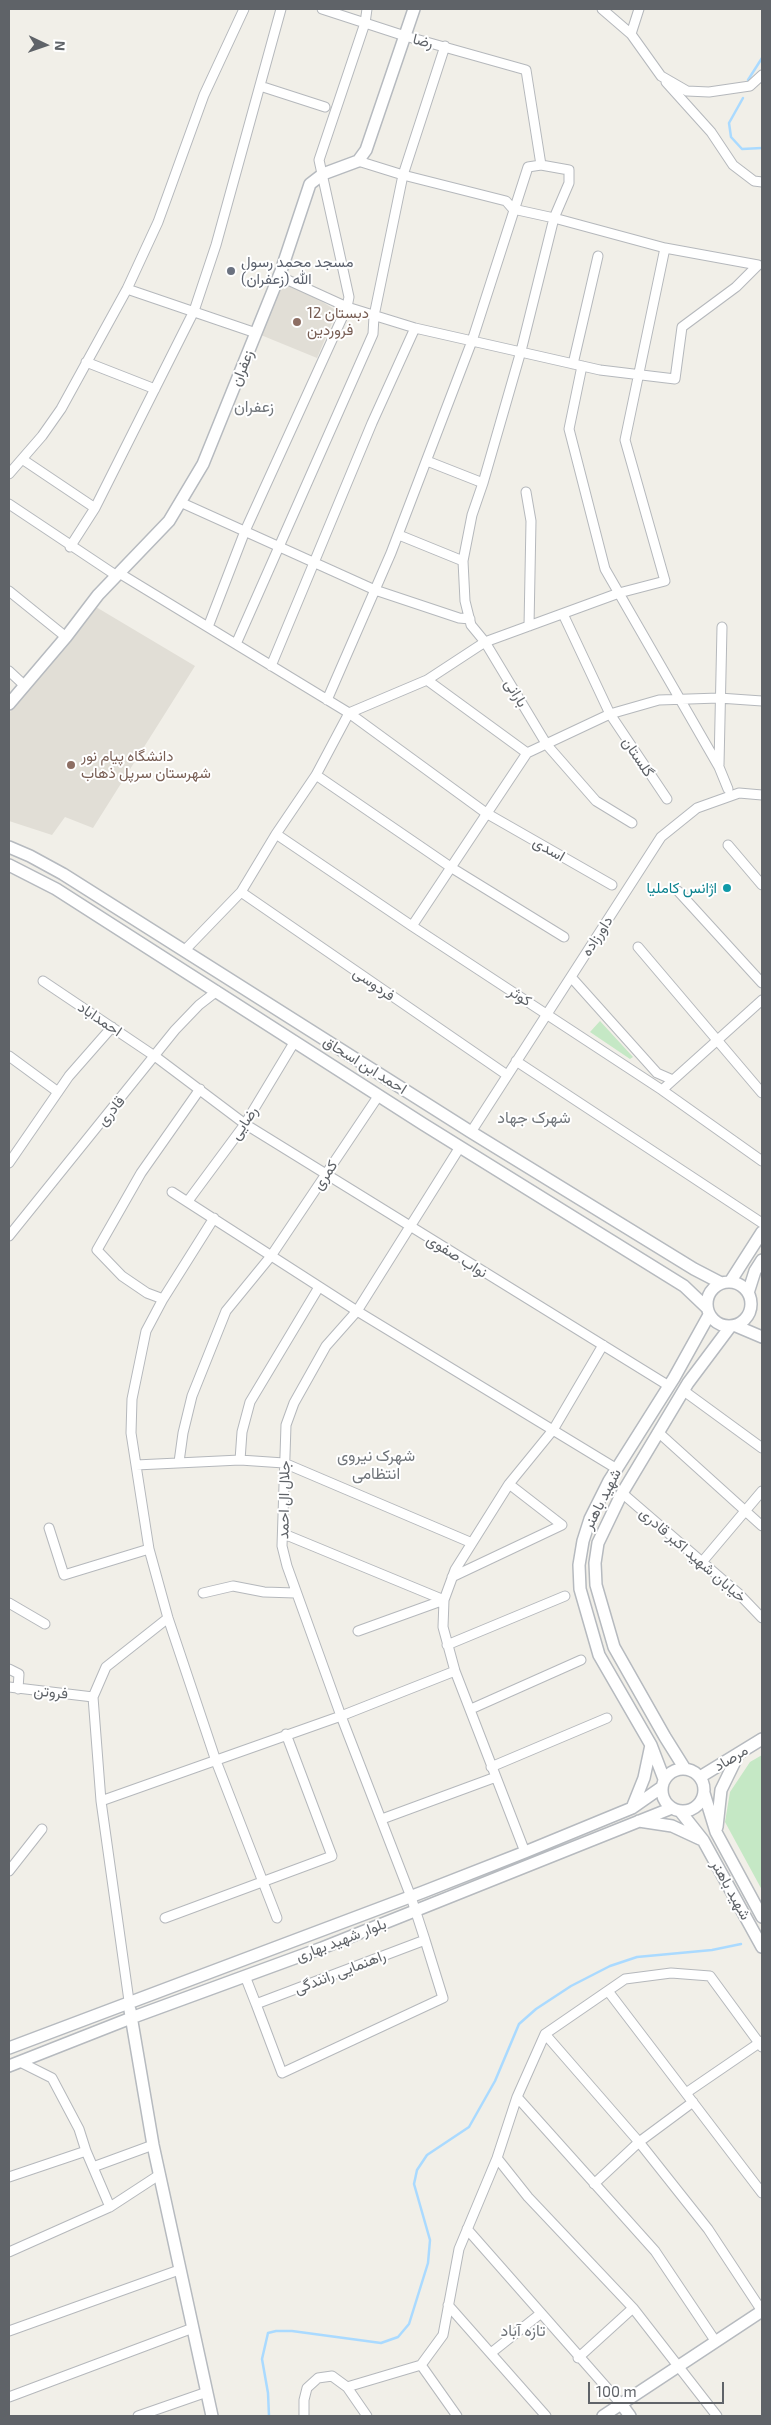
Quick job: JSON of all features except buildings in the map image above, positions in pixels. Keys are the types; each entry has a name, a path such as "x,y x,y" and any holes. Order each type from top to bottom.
{"main road":[{"path":"358,160 366,150 414,9"},
{"name":"زعفران","path":"9,704 66,637 98,595 169,521 203,464 279,276 310,184 323,174 358,160"},
{"name":"احمد ابن اسحاق","path":"9,847 63,874 471,1132 694,1269 726,1282"},
{"name":"احمد ابن اسحاق","path":"9,865 56,889 460,1147 684,1286 708,1311"},
{"path":"188,972 194,972 198,964 196,958"},
{"path":"217,991 214,986 216,980 219,977 227,978"},
{"path":"762,1232 726,1282 710,1292 708,1311 718,1324 733,1326 762,1337"},
{"path":"733,1326 746,1318 749,1313 755,1271 762,1260"},
{"path":"726,1282 737,1283 762,1310"},
{"name":"شهید باهنر","path":"663,1783 651,1745 599,1654 580,1589 579,1565 583,1541 590,1519 606,1487 669,1386 708,1311"},
{"name":"شهید باهنر","path":"685,1768 665,1737 614,1647 596,1585 595,1563 598,1543 621,1494 684,1391 733,1326"},
{"path":"619,1465 634,1472"},
{"path":"606,1487 615,1486 621,1494"},
{"name":"مرصاد","path":"700,1777 762,1739"},
{"path":"632,1808 644,1778 651,1745"},
{"path":"716,1832 721,1790 739,1753"},
{"path":"685,1768 700,1777 704,1792 698,1804 693,1808 676,1809 664,1799 663,1783 673,1770 685,1768"},
{"name":"بلوار شهید بهاری","path":"12,2046 411,1897 525,1852 632,1808 663,1783"},
{"name":"شهید باهنر","path":"704,1792 716,1832 762,1917"},
{"name":"شهید باهنر","path":"676,1809 703,1840 762,1947"},
{"name":"بلوار شهید بهاری","path":"9,2066 415,1911 637,1820 676,1809"},
{"path":"637,1820 672,1826 703,1840"},
{"path":"129,2001 153,2145 212,2416"},
{"path":"12,2046 20,2062"},
{"path":"604,2416 762,2311"},
{"path":"622,2405 630,2416"}],"street":[{"path":"9,474 42,436 61,408 127,289 158,222 204,95 244,9"},
{"path":"70,547 95,508 194,310 216,245 281,9"},
{"name":"رضا","path":"322,9 405,36 526,70 541,165"},
{"path":"208,627 245,531 347,307 349,297 319,160 365,23 367,9"},
{"path":"602,9 631,34 661,76 711,132 734,165 754,181 762,182"},
{"path":"631,34 638,9"},
{"path":"236,644 373,334 374,316 403,175 445,46"},
{"path":"661,76 687,91 709,92 750,86 762,75"},
{"path":"260,86 324,107"},
{"path":"279,276 347,307 415,328 578,365 675,379 682,327 736,286 758,265 665,248 513,209 506,201 403,175 358,160"},
{"path":"326,700 399,535 472,341 496,272 513,209 528,167 541,165"},
{"name":"بارانی","path":"541,165 569,170 569,183 554,218 521,352 483,483 472,514 463,561 465,601 471,625 485,642 547,745 596,801 632,823"},
{"path":"184,951 241,892 276,834 316,775 349,713 427,680 485,642 618,593 665,581 625,440 665,248"},
{"path":"598,256 578,365 569,429 605,569 681,699 719,767 728,789"},
{"path":"127,289 194,310 256,333"},
{"path":"271,666 372,423 415,328"},
{"path":"86,362 155,389"},
{"path":"22,459 95,508"},
{"path":"427,461 483,483"},
{"path":"526,492 531,521 529,626"},
{"path":"180,502 375,590 459,618 470,618"},
{"name":"اسدی","path":"9,504 70,547 208,627 349,713 486,813 612,885"},
{"path":"399,535 463,561"},
{"path":"9,591 66,637"},
{"name":"گلستان","path":"563,614 610,714 667,799"},
{"path":"719,767 722,627"},
{"path":"9,671 24,685"},
{"path":"427,680 527,753"},
{"path":"412,926 527,753 610,714 659,700 720,698 762,701"},
{"path":"316,775 452,868 564,937"},
{"name":"داورزاده","path":"471,1132 661,838 697,808 738,793 762,795"},
{"name":"کوثر","path":"276,834 412,926 662,1090 762,1161"},
{"path":"728,846 762,885"},
{"path":"678,891 762,983"},
{"name":"فردوسی","path":"241,892 507,1075"},
{"path":"638,947 762,1093"},
{"path":"571,977 657,1073 673,1080"},
{"name":"احمداباد","path":"43,981 200,1089"},
{"name":"قادری","path":"9,1236 193,1011 217,991"},
{"path":"662,1090 762,1000"},
{"path":"10,1159 58,1092 112,1027"},
{"name":"رضایی","path":"188,1201 246,1124 295,1041"},
{"path":"9,1056 58,1092"},
{"path":"516,1061 762,1222"},
{"path":"163,1299 147,1293 122,1276 98,1250 141,1173 200,1089"},
{"name":"نواب صفوی","path":"200,1089 246,1124 669,1386"},
{"name":"کمری","path":"179,1462 183,1433 192,1396 226,1311 271,1256 379,1095"},
{"name":"جلال ال احمد","path":"415,1911 382,1819 295,1593 282,1546 284,1534 286,1425 294,1403 326,1346 357,1311 460,1147"},
{"path":"172,1192 357,1311 553,1430 619,1465"},
{"path":"214,1218 163,1299 146,1331 132,1400 131,1433 150,1549 168,1618 216,1760 277,1918"},
{"path":"240,1460 242,1432 250,1402 319,1287"},
{"path":"525,1852 455,1671 443,1627 444,1600 452,1577 472,1543 509,1484 553,1430 602,1345"},
{"path":"684,1391 762,1448"},
{"path":"658,1432 762,1526"},
{"path":"136,1464 240,1460 284,1462 472,1543"},
{"path":"452,1577 562,1525 509,1484"},
{"path":"702,1562 762,1491"},
{"name":"خیابان شهید اکبر قادری","path":"621,1494 739,1594 762,1618"},
{"path":"49,1528 64,1575 150,1549"},
{"path":"284,1534 444,1600"},
{"path":"203,1593 233,1586 264,1592 295,1593"},
{"path":"447,1645 565,1596"},
{"path":"358,1631 444,1600"},
{"path":"9,1603 45,1624"},
{"path":"129,2001 101,1801 93,1696 106,1667 168,1618"},
{"path":"471,1709 581,1660"},
{"path":"9,1669 19,1674 13,1688"},
{"path":"101,1801 341,1716 455,1671"},
{"name":"فروتن","path":"13,1688 93,1696"},
{"path":"491,1767 607,1718"},
{"path":"165,1918 332,1856 286,1734"},
{"path":"382,1819 496,1777"},
{"path":"9,1871 42,1829"},
{"path":"245,1976 282,2073 443,1998 415,1911"},
{"name":"راهنمایی رانندگی","path":"256,2004 425,1940"},
{"path":"347,2387 421,2366 443,2335 459,2249 497,2158 517,2097 545,2034 626,1979 671,1973 710,1976 761,2044 686,2093"},
{"path":"608,1991 762,2193"},
{"path":"545,2034 639,2142 708,2229 762,2311"},
{"path":"20,2062 52,2078 79,2129 86,2151 110,2207"},
{"path":"517,2097 655,2251 716,2342"},
{"path":"594,2184 639,2142 693,2102"},
{"path":"93,2167 153,2145"},
{"path":"9,2177 86,2151"},
{"path":"497,2158 528,2197 633,2308 717,2416"},
{"path":"9,2252 110,2207 159,2175"},
{"path":"467,2229 578,2358 622,2405"},
{"path":"9,2330 179,2270"},
{"path":"448,2305 546,2416"},
{"path":"578,2358 633,2308"},
{"path":"491,2354 540,2314"},
{"path":"9,2397 193,2328"},
{"path":"421,2366 457,2416"},
{"path":"304,2416 304,2400 307,2388 318,2378 332,2376 347,2387 364,2415"},
{"path":"138,2416 207,2392"}],"shaded area":[{"name":"دبستان 12 فروردین","path":"289,281 337,311 317,358 256,333 284,284"},
{"name":"دانشگاه پیام نور شهرستان سرپل ذهاب","path":"96,607 195,666 93,828 65,817 52,835 9,821 9,713"}],"green space":[{"path":"600,1021 633,1057 630,1059 590,1032"},
{"path":"762,1755 762,1890 725,1822 730,1792 750,1762"}],"waterway":[{"path":"748,80 762,58"},
{"path":"743,98 729,123 731,137 742,149 762,148"},
{"path":"269,2416 268,2393 262,2359 268,2333 292,2331 381,2343 398,2337 409,2324 428,2263 430,2240 414,2184 417,2170 427,2155 469,2127 495,2081 519,2024 536,2009 571,1986 610,1966 637,1957 712,1950 741,1944"}],"place":[{"name":"مسجد محمد رسول الله (زعفران)","path":"231,271"},
{"name":"دبستان 12 فروردین","path":"297,322"},
{"name":"دانشگاه پیام نور شهرستان سرپل ذهاب","path":"71,765"},
{"name":"اژانس کاملیا","path":"727,888"}],"district":[{"name":"زعفران","path":"254,407"},
{"name":"شهرک جهاد","path":"534,1118"},
{"name":"شهرک نیروی انتظامی","path":"376,1465"},
{"name":"تازه آباد","path":"523,2331"}]}
